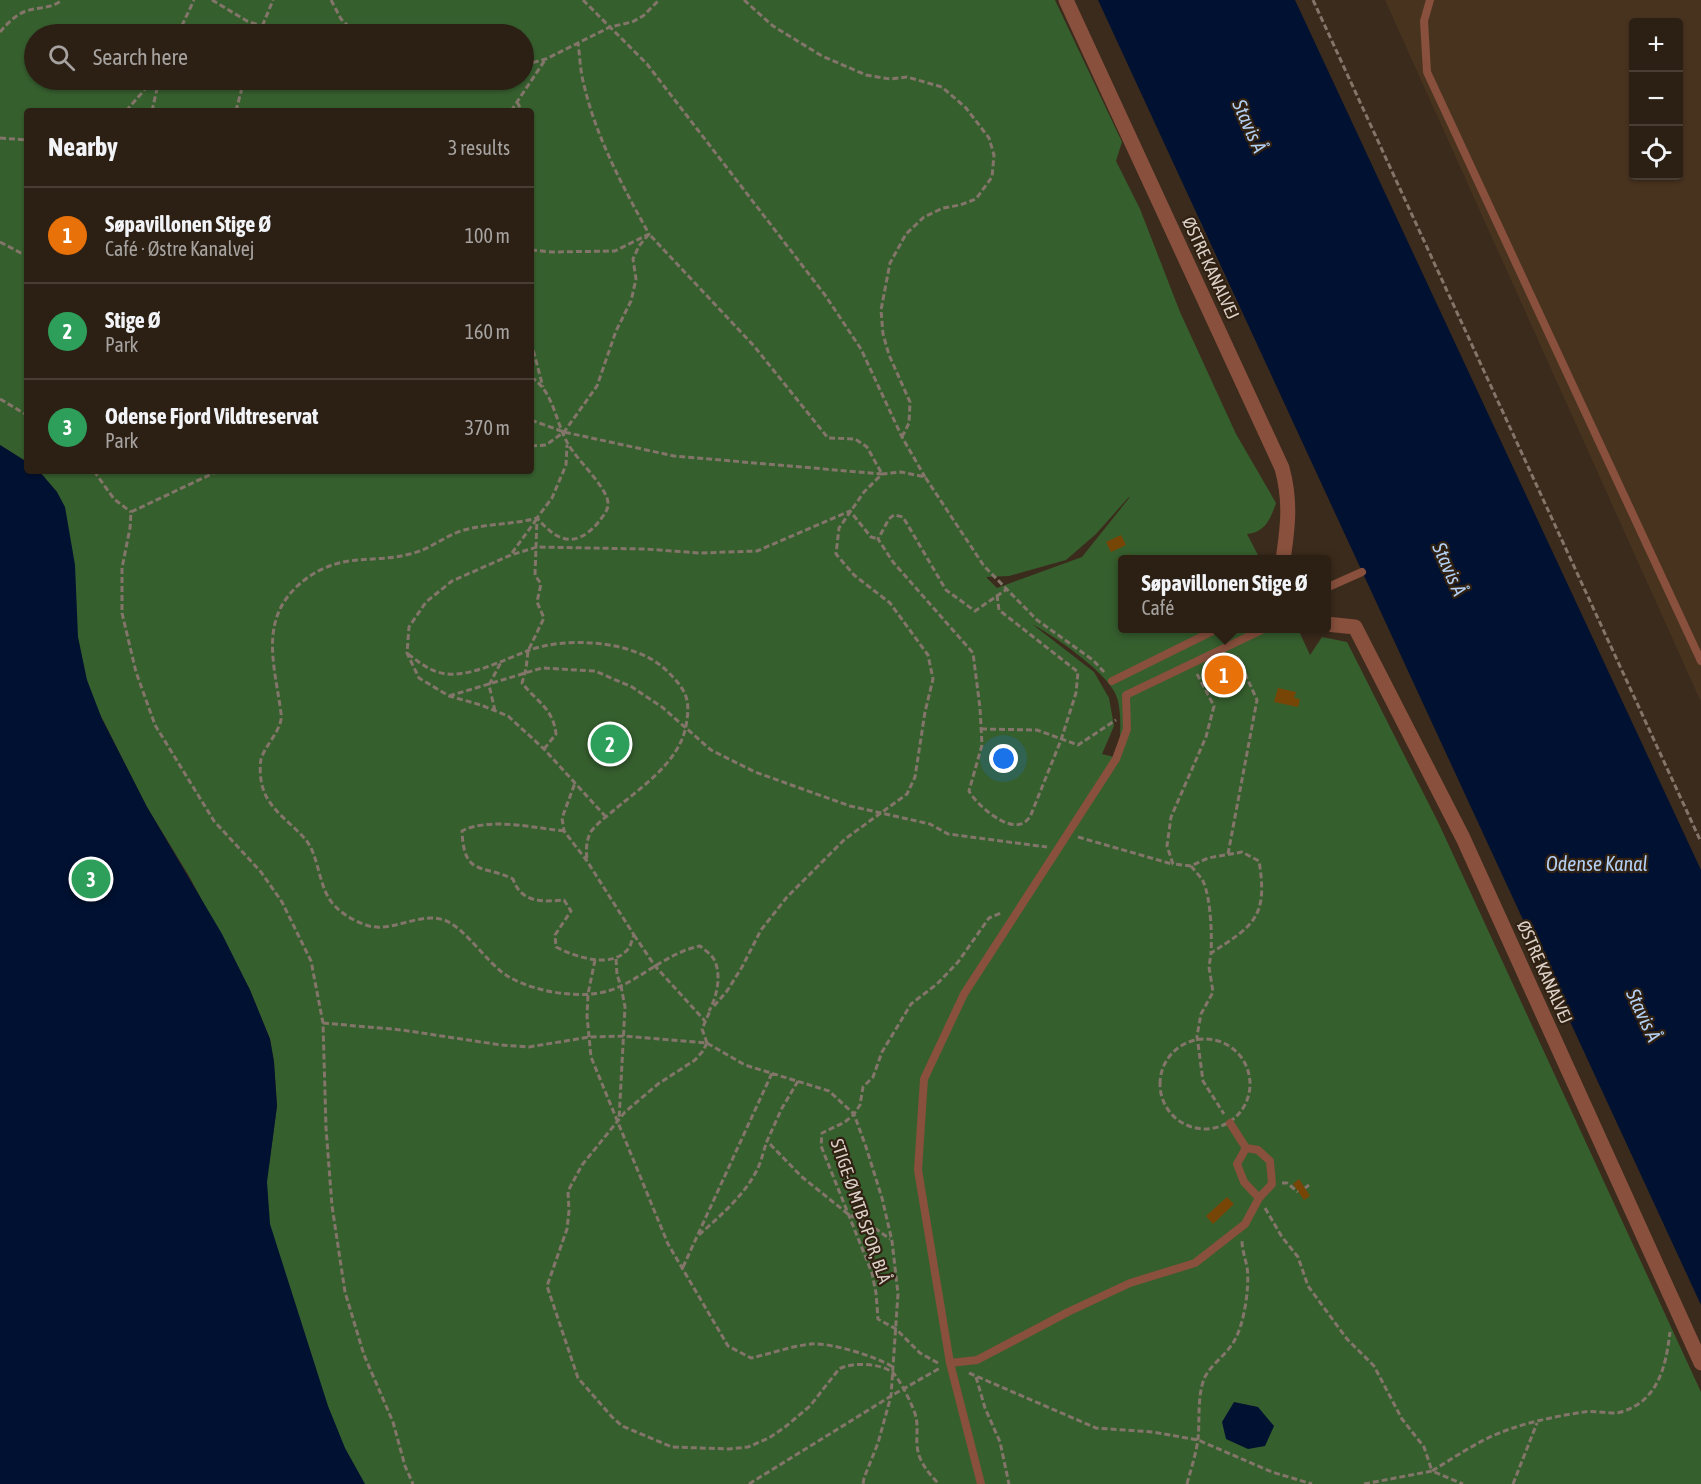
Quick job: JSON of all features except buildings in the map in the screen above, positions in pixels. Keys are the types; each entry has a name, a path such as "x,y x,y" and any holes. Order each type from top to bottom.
{"street":[{"name":"ØSTRE KANALVEJ","path":"1066,0 1282,468 1288,495 1289,517 1284,555"},
{"name":"ØSTRE KANALVEJ","path":"1331,625 1354,627 1462,838 1701,1363"}],"lane":[{"path":"1430,0 1424,21 1427,72 1701,661"},
{"path":"1331,586 1362,572"},
{"path":"1112,681 1209,633"},
{"path":"981,1484 950,1363 918,1170 924,1079 964,994 1116,759 1127,729 1126,695 1255,633"},
{"path":"950,1363 977,1360 1068,1312 1130,1283 1195,1263 1245,1224 1259,1198 1272,1184 1270,1161 1258,1150 1246,1148 1230,1123"},
{"path":"1246,1148 1237,1164 1244,1182 1259,1198"}],"path":[{"path":"0,33 11,20 26,11 57,4 62,0"},
{"path":"183,24 194,0"},
{"path":"212,0 256,24"},
{"path":"263,24 273,0"},
{"path":"331,0 345,24"},
{"path":"583,0 647,64 825,295 861,349 902,437 925,477 984,566 1037,620 1093,660 1112,681"},
{"path":"534,62 546,59 610,27 643,16 659,0"},
{"path":"744,0 773,27 822,56 866,75 890,79 907,77 942,87 966,108 989,138 994,155 992,177 976,199 943,208 924,218 906,234 890,263 881,310 883,334 889,355 910,402 909,423 902,437"},
{"path":"1313,0 1701,842"},
{"path":"578,43 583,84 601,136 631,202 649,234 754,346 828,438 855,439 867,447 882,474"},
{"path":"534,76 546,59"},
{"path":"129,108 144,90"},
{"path":"153,108 157,90"},
{"path":"237,108 241,90"},
{"path":"513,108 525,90"},
{"path":"517,101 520,108"},
{"path":"0,138 24,140"},
{"path":"534,250 615,251 649,234"},
{"path":"534,446 546,445 564,432 597,386 616,331 631,301 636,279 633,259 639,246 649,234"},
{"path":"0,242 24,252"},
{"path":"534,353 543,387"},
{"path":"511,555 552,498 566,465 567,443 564,432 547,391 534,380"},
{"path":"0,399 24,413"},
{"path":"534,421 564,432 674,456 882,474 901,472 925,477"},
{"path":"537,518 549,532 561,539 577,540 590,531 604,515 608,504 604,490 567,443"},
{"path":"96,474 114,499 131,512"},
{"path":"131,512 212,474"},
{"path":"709,1011 727,991 761,930 788,897 845,839 907,794 915,777 925,712 933,679 928,655 890,603 854,575 836,554 839,528 864,492 882,474"},
{"path":"131,512 122,568 122,613 136,672 155,725 214,821 261,872 282,902 299,932 311,961 323,1023 332,1206 345,1292 364,1355 393,1422 405,1466 413,1484"},
{"path":"850,512 871,537 878,539 893,562 973,653 977,678 981,746 969,791 973,800 998,819 1011,825 1023,824 1030,817 1061,740 1076,693 1078,672 999,610 997,595"},
{"path":"606,817 543,749 508,716 449,696 419,678 406,653 409,627 426,602 452,581 511,555 537,547 645,549 700,553 757,551 850,512"},
{"path":"878,539 889,519 894,515 903,518 946,590 975,610 1006,589"},
{"path":"537,518 536,575 541,584 537,602 544,618 528,651 522,683 533,697 544,704 555,722 556,734 543,749"},
{"path":"537,518 516,524 462,531 410,554 349,560 329,566 308,578 287,596 275,619 272,642 272,660 282,717 261,760 261,780 265,795 272,806 306,841 313,852 321,879 333,904 352,920 373,927 397,925 420,918 444,920 455,927 479,952 510,978 547,991 588,994 621,986 687,949 700,946 716,964 718,991 702,1029 707,1043 703,1052 695,1060 658,1084 625,1112 582,1165 568,1191 567,1229 547,1286 578,1378 612,1417 628,1429 672,1447 729,1449 748,1447 769,1438 804,1412 839,1369 846,1365 874,1365 893,1372 899,1379"},
{"path":"406,653 429,669 449,675 501,663 544,646 570,643 602,644 636,652 661,665 679,684 689,705 683,739 671,759 591,831 586,846 587,861"},
{"path":"1228,855 1257,700 1231,644"},
{"path":"495,711 489,685 501,663"},
{"path":"1173,864 1167,846 1171,817 1206,737 1214,706 1192,663"},
{"path":"449,696 542,668 596,671 632,687 662,707 711,750 755,772 850,806 930,824 948,834 1058,848"},
{"path":"981,729 1037,730 1078,745 1126,714"},
{"path":"575,783 562,819 564,831 587,861 655,966 705,1022"},
{"path":"564,831 518,826 473,825 462,831 463,846 474,866 486,872 513,879 516,890 532,900 547,902 564,900 571,911 555,935 556,947 570,954 596,960 616,959 630,948 633,935"},
{"path":"1068,833 1173,864 1191,866 1208,858 1242,852 1259,861 1263,885 1257,915 1246,931 1211,953"},
{"path":"1191,866 1203,881 1212,937 1209,968 1213,992 1201,1014 1198,1040 1203,1082 1230,1123"},
{"name":"STIGE-Ø MTB SPOR, BLÅ","path":"1026,898 1017,901 1005,912 988,918 958,962 911,1004 882,1052 873,1077 863,1086 860,1105 854,1114 845,1122 822,1133 820,1138 821,1146 872,1273 878,1319 896,1329 913,1348 928,1359 938,1363 950,1363 1096,1428 1153,1432 1198,1440 1272,1472 1312,1484"},
{"path":"616,959 616,975 621,986 625,1008 618,1122"},
{"path":"596,960 588,994 587,1017 591,1057 668,1244 728,1346 751,1358 813,1344 851,1351 884,1361 894,1367 916,1417 915,1437 920,1457 939,1484"},
{"path":"323,1023 402,1029 501,1045 530,1047 589,1037 625,1036 707,1043 745,1065 829,1091 854,1114 882,1198 892,1240 898,1294 891,1396 878,1443 863,1484"},
{"path":"1198,1040 1215,1040 1230,1046 1242,1057 1249,1071 1251,1084 1248,1100 1240,1114 1230,1123 1213,1129 1190,1127 1171,1114 1163,1100 1160,1084 1166,1061 1178,1048 1198,1040"},
{"path":"683,1267 772,1073"},
{"path":"697,1237 730,1208 758,1168 782,1108 798,1081"},
{"path":"767,1141 802,1177 848,1214 869,1224 892,1240"},
{"path":"1272,1184 1287,1183 1298,1192"},
{"path":"1305,1188 1309,1185"},
{"path":"1259,1198 1282,1237 1298,1257 1308,1286 1347,1339 1374,1366 1402,1419 1424,1447 1432,1471 1463,1484"},
{"path":"1187,1484 1198,1440 1204,1379 1233,1343 1244,1314 1247,1268 1242,1250 1245,1224"},
{"path":"1364,1484 1432,1471 1468,1449 1513,1428 1587,1412 1620,1413 1638,1404 1661,1379 1666,1359 1673,1300"},
{"path":"749,1484 891,1396 950,1363"},
{"path":"976,1376 985,1408 1000,1442 1009,1484"},
{"path":"1513,1484 1537,1423"}],"shaded area":[{"path":"1385,0 1701,0 1701,702"}],"green space":[{"path":"0,0 1055,0 1122,142 1116,161 1140,209 1180,312 1236,434 1276,503 1263,528 1247,534 1258,555 1118,555 1118,633 1300,633 1310,655 1322,637 1347,642 1439,824 1701,1392 1701,1484 0,1484 0,456 76,616 57,492 42,474 534,474 534,108 24,108 24,460 0,445","holes":["1130,497 1082,557 997,588 986,577 1009,576 1066,560 1096,534","1032,624 1082,658 1106,680 1114,691 1120,715 1118,758 1102,754 1114,726 1109,698 1094,672","100,714 147,807 189,876 250,990 270,1039 277,1106 269,1165"]}],"water":[{"name":"Odense Kanal","path":"1098,0 1295,0 1701,870 1701,1305"},
{"path":"0,445 24,460 24,474 42,474 57,492 65,507 75,565 78,637 87,680 102,719 147,807 222,934 250,990 270,1039 277,1106 267,1182 270,1224 328,1406 345,1448 365,1484 0,1484"},
{"path":"1234,1402 1258,1407 1274,1426 1265,1446 1248,1449 1226,1439 1222,1422"}],"place":[{"name":"Søpavillonen Stige Ø","path":"1224,675"},
{"name":"Stige Ø","path":"610,744"},
{"name":"Odense Fjord Vildtreservat","path":"91,879"}],"water label":[{"name":"Stavis Å","path":"1250,126"},
{"name":"Stavis Å","path":"1450,569"},
{"name":"Stavis Å","path":"1644,1015"}]}
